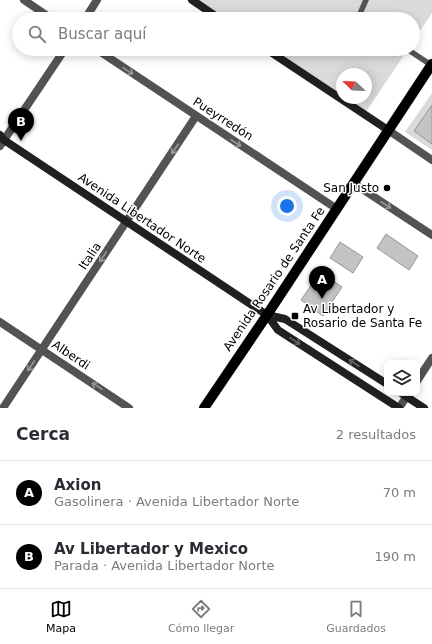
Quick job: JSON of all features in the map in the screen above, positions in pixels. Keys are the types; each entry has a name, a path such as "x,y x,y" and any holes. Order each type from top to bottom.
{"main road":[{"path":"192,0 210,12"},
{"path":"277,56 388,130"},
{"name":"Avenida Rosario de Santa Fe","path":"204,408 432,64"},
{"name":"Avenida Libertador Norte","path":"1,140 127,221 267,315 278,330 399,408"},
{"name":"Avenida Libertador Norte","path":"267,315 286,319 384,382"},
{"path":"408,396 424,408"}],"street":[{"path":"24,0 42,12"},
{"path":"89,12 97,0"},
{"path":"1,140 60,56"},
{"name":"Pueyrredón","path":"106,56 337,209"},
{"name":"Italia","path":"3,408 196,116"},
{"path":"388,130 432,160"},
{"path":"353,183 432,235"},
{"name":"Alberdi","path":"0,322 129,408"},
{"path":"420,376 432,358"},
{"path":"399,408 404,396"}],"lane":[{"path":"361,12 366,0"},
{"path":"419,56 432,64"}],"shaded area":[{"path":"199,0 432,0 432,13 420,31 420,12 217,12"},
{"path":"282,56 403,56 372,103 372,68 336,68 336,92"},
{"path":"432,93 432,150 405,132"},
{"path":"354,104 371,104 366,112"}],"building":[{"path":"432,105 432,144 414,131"},
{"path":"386,234 418,256 409,270 377,248"},
{"path":"340,242 363,257 353,273 330,258"},
{"path":"320,272 342,287 323,316 301,300"}],"place":[{"name":"Av Libertador y Mexico","path":"21,141"},
{"name":"San Justo","path":"387,188"},
{"name":"Axion","path":"322,299"},
{"name":"Av Libertador y Rosario de Santa Fe","path":"295,316"}]}
